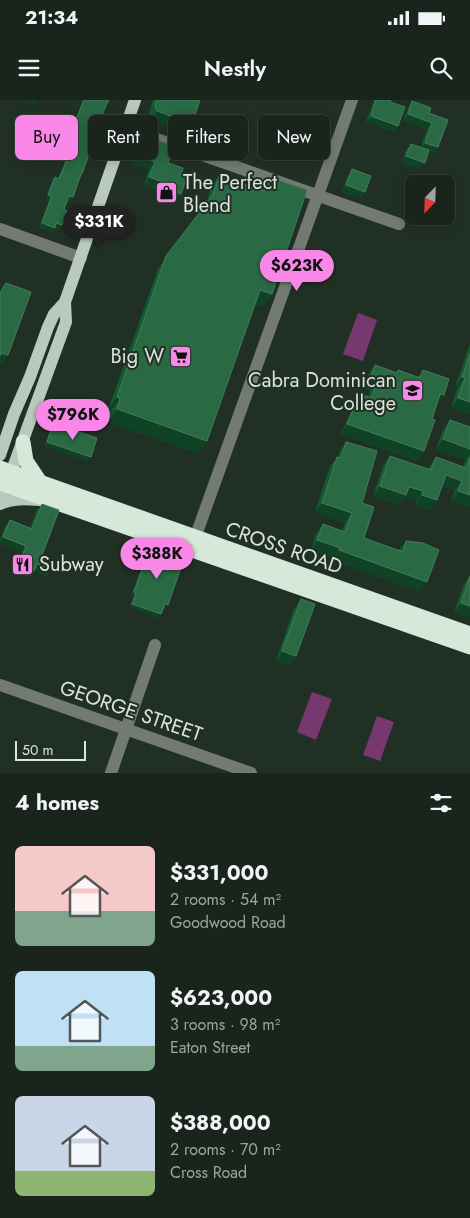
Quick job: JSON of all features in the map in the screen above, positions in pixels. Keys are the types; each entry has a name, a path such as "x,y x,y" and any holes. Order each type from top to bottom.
{"highway":[{"path":"23,442 26,461 40,482"},
{"name":"CROSS ROAD","path":"4,477 52,501 193,544 470,634"},
{"name":"CROSS ROAD","path":"4,477 40,482 193,544 470,647"}],"main road":[{"path":"130,115 135,100"},
{"path":"1,449 54,314 65,302 114,160"},
{"path":"52,501 23,499 8,500 0,503 4,477 23,442 66,322 65,302"}],"street":[{"path":"193,544 352,100"},
{"path":"158,140 399,224"},
{"path":"0,229 81,258"},
{"path":"111,773 155,645"},
{"name":"GEORGE STREET","path":"0,685 250,773"}],"shaded area":[{"path":"358,313 377,320 363,361 343,354"},
{"path":"312,692 332,699 316,740 297,732"},
{"path":"377,716 394,722 380,761 363,755"}],"building":[{"path":"84,100 109,100 103,115 88,115 88,157 73,197 69,196 64,209 67,211 62,225 56,223 55,228 42,223 52,196 48,195 55,177 59,179 67,160 78,160 78,115"},
{"path":"157,100 200,100 195,115 168,115 157,111 155,106"},
{"path":"376,100 391,100 390,102 405,107 398,126 371,116"},
{"path":"412,101 431,108 429,113 448,120 438,147 425,143 432,123 408,114"},
{"path":"158,140 168,144 168,163 183,168 181,175 187,177 181,194 162,187 163,182 149,177 155,162 149,160 158,160"},
{"path":"411,144 429,150 425,163 406,156"},
{"path":"352,169 371,176 365,192 346,185"},
{"path":"219,176 264,191 269,177 307,190 272,294 260,290 207,441 117,409 120,398 117,397 166,256 213,195"},
{"path":"6,283 31,292 8,355 1,353 0,356 0,293"},
{"path":"470,354 470,402 458,398 465,378 462,377"},
{"path":"375,365 397,373 398,370 420,378 423,370 449,379 444,395 440,394 432,419 435,420 424,451 347,424 360,394 371,398 377,382 370,379"},
{"path":"450,420 470,427 470,449 443,439"},
{"path":"62,426 97,438 91,457 47,442 52,427 61,430"},
{"path":"346,442 377,451 362,503 374,507 364,538 403,552 406,541 423,543 439,550 427,582 317,540 323,524 345,532 352,513 322,503 337,457 341,458"},
{"path":"390,456 431,470 436,457 466,468 470,458 470,495 458,491 462,481 446,475 437,500 422,495 423,491 409,487 406,495 380,486"},
{"path":"42,504 59,510 41,558 53,562 50,569 37,564 34,571 19,565 26,546 3,537 10,520 32,529"},
{"path":"150,547 184,559 168,605 165,604 161,614 132,604 136,593 134,592"},
{"path":"470,576 470,606 461,603"},
{"path":"301,599 315,604 296,656 282,651"}],"place":[{"name":"The Perfect Blend","path":"167,193"},
{"name":"Big W","path":"180,356"},
{"name":"Cabra Dominican College","path":"412,391"},
{"name":"Subway","path":"23,564"}]}
